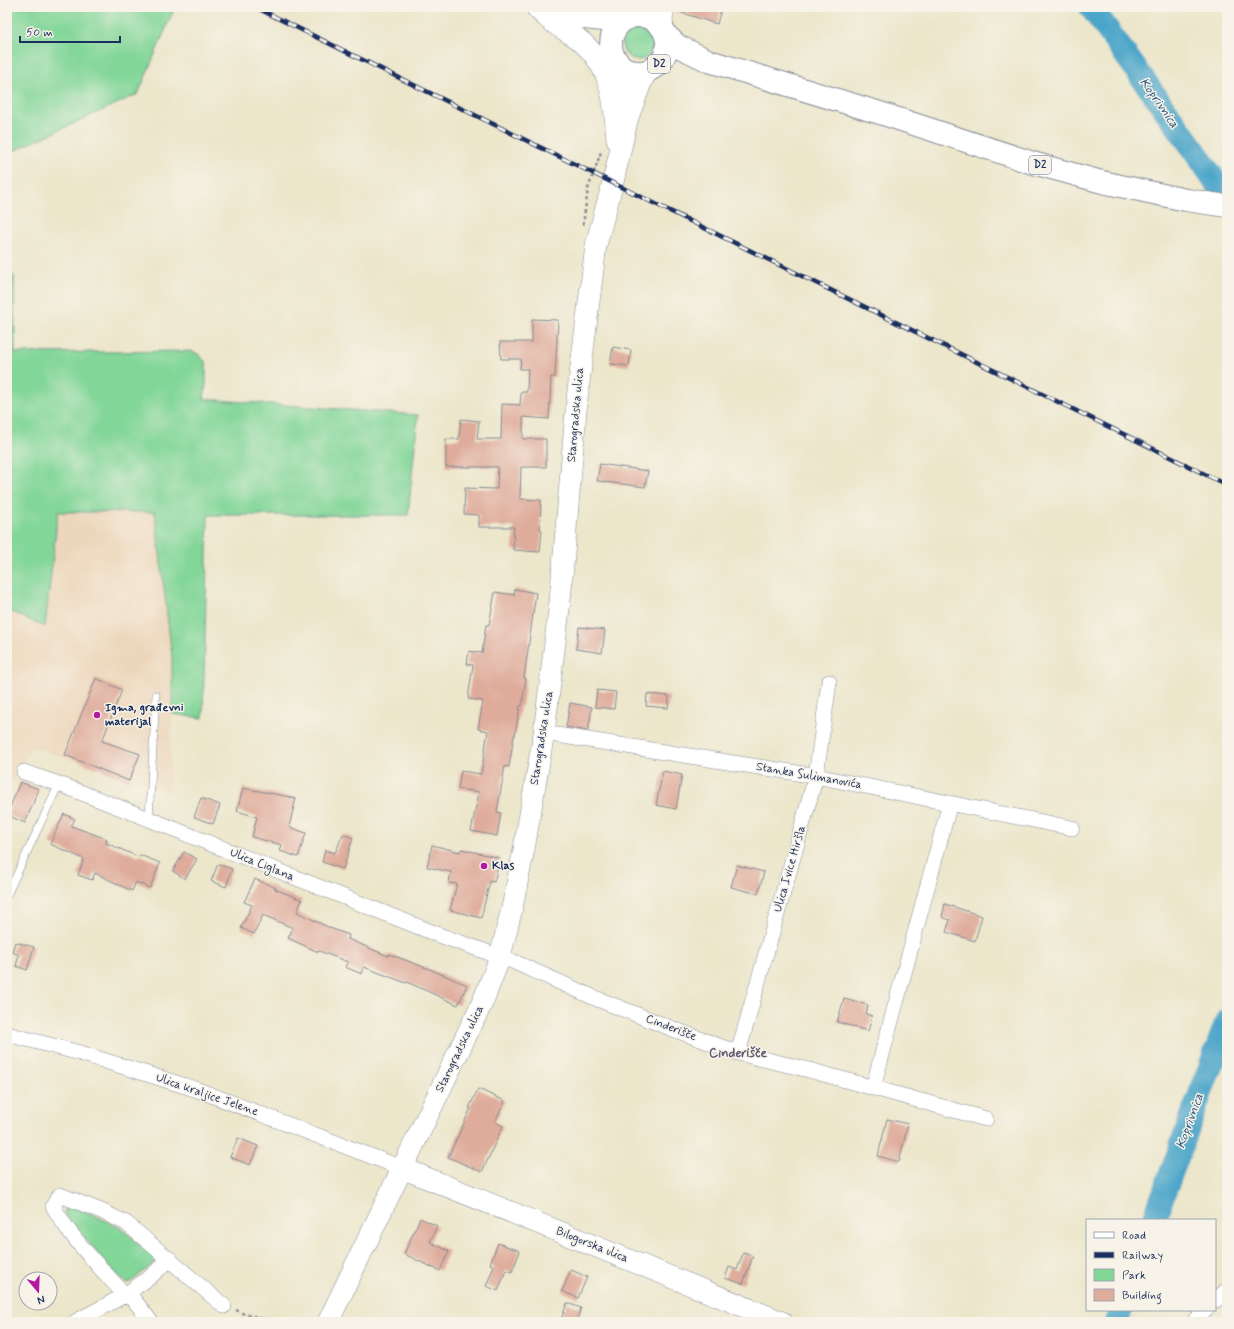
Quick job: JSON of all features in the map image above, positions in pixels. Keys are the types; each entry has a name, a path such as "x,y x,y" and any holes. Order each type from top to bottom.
{"main road":[{"path":"536,7 544,17 580,41 596,57 604,69 609,81 612,95 611,150"},
{"path":"664,7 662,19 664,32"},
{"path":"552,10 606,21 639,14"},
{"path":"552,10 603,41 611,49"},
{"path":"622,67 616,62 611,49 610,40 613,31 618,24 639,14"},
{"name":"D2","path":"639,14 653,20 678,46 709,61 880,113 1033,163 1102,182 1204,203 1227,206"},
{"name":"D2","path":"655,66 666,53 667,43 664,32"},
{"name":"D2","path":"622,67 630,71 639,72 655,66 684,60 709,61"},
{"name":"Starogradska ulica","path":"328,1322 483,1002 500,957 524,849 544,733 560,601 577,399 587,306 596,245 613,182 611,150 628,117 641,84 655,66"},
{"name":"Starogradska ulica","path":"622,67 627,84 628,117"},
{"name":"Bilogorska ulica","path":"402,1168 782,1322"}],"street":[{"name":"Ulica Ivice Hiršla","path":"738,1053 816,776 829,682"},
{"name":"Stanka Sulimanovića","path":"544,733 816,776 1072,828"},
{"name":"Ulica Ciglana","path":"24,772 59,784 424,929 500,957"},
{"path":"873,1088 950,803"},
{"name":"Cinderišče","path":"500,957 652,1020 738,1053 986,1119"},
{"name":"Ulica kraljice Jelene","path":"7,1034 80,1053 198,1090 402,1168"},
{"path":"151,1322 134,1300 125,1295 69,1231 53,1206 60,1195 126,1222 224,1306"},
{"path":"74,1322 125,1295 150,1277 170,1259"},
{"path":"1216,1301 1227,1290"},
{"path":"1194,1322 1205,1311"}],"lane":[{"path":"149,819 156,695"},
{"path":"7,896 59,784"}],"path":[{"path":"582,229 588,189 611,150"},
{"path":"224,1306 244,1314 278,1322"}],"shaded area":[{"path":"155,511 172,657 172,714 169,792 32,747 7,789 7,610 45,626 58,512"}],"green space":[{"path":"7,7 175,7 138,94 7,154"},
{"path":"635,28 641,28 651,35 654,44 653,50 647,57 641,60 635,60 625,53 622,47 622,41 629,31"},
{"path":"7,272 14,276 15,353 191,351 198,354 206,362 204,399 418,415 408,515 208,515 203,718 172,714 172,657 155,512 58,512 45,627 7,610"},
{"path":"66,1205 92,1214 120,1228 155,1256 154,1263 131,1282 126,1283 110,1268 64,1214"}],"building":[{"path":"676,7 713,7 721,9 717,24 676,11"},
{"path":"532,319 558,320 555,377 551,377 549,419 523,417 523,439 546,439 546,467 521,467 520,499 541,500 540,529 542,530 540,552 513,550 514,527 479,527 479,515 464,514 465,488 497,489 498,467 446,467 446,439 459,439 461,419 479,421 477,439 501,439 502,404 520,405 521,392 527,392 528,369 520,369 521,359 501,359 500,342 532,342"},
{"path":"613,347 631,350 629,366 610,364"},
{"path":"600,464 648,471 645,487 597,481"},
{"path":"515,589 536,593 524,678 526,678 522,706 520,706 509,767 505,766 497,812 501,813 497,836 471,831 479,792 458,789 461,771 481,774 488,731 478,729 483,701 468,699 473,665 467,664 469,651 482,653 486,625 489,625 495,592 514,595"},
{"path":"579,627 605,630 602,653 576,649"},
{"name":"Igma, građevni materijal","path":"96,678 122,690 102,741 140,754 129,781 65,755"},
{"path":"597,690 616,692 614,709 595,707"},
{"path":"647,694 669,696 668,708 646,706"},
{"path":"570,703 592,707 588,731 566,727"},
{"path":"663,771 682,775 676,809 656,805"},
{"path":"20,782 39,789 25,823 7,815"},
{"path":"243,788 296,798 289,827 306,833 298,857 280,851 282,845 252,837 257,817 237,811"},
{"path":"201,798 220,805 213,824 194,817"},
{"path":"64,814 75,819 71,826 107,839 106,843 139,857 140,855 160,863 150,888 136,882 132,891 95,873 92,880 78,875 84,859 50,844"},
{"path":"343,834 353,838 343,869 322,862 325,850 335,853"},
{"path":"432,845 460,852 461,849 500,858 494,882 490,881 481,918 450,910 457,884 449,883 451,872 427,867"},
{"path":"184,852 197,859 185,879 173,871"},
{"path":"218,864 232,869 226,887 211,881"},
{"path":"737,865 764,872 758,894 731,887"},
{"path":"255,879 302,900 297,912 330,928 349,935 348,939 388,956 389,954 467,985 458,1005 407,982 406,983 364,967 362,974 345,967 348,962 319,951 318,952 288,938 293,928 263,915 254,934 241,928 252,905 244,902"},
{"path":"945,904 982,916 975,941 946,932 950,920 942,917"},
{"path":"15,942 34,947 27,970 16,966 19,955 12,952"},
{"path":"844,999 868,1005 866,1014 872,1016 868,1031 837,1022"},
{"path":"478,1089 505,1101 495,1122 503,1126 482,1172 448,1157 471,1108 469,1108"},
{"path":"887,1119 908,1124 899,1162 878,1156"},
{"path":"238,1138 258,1146 250,1165 230,1157"},
{"path":"420,1218 437,1226 430,1242 449,1251 440,1271 404,1254"},
{"path":"498,1243 520,1251 512,1272 506,1270 498,1291 486,1286 494,1266 490,1264"},
{"path":"743,1253 753,1256 743,1284 725,1278 729,1267 737,1270"},
{"path":"571,1270 587,1277 578,1298 562,1291"},
{"path":"567,1303 581,1308 576,1322 561,1320"}],"waterway":[{"name":"Koprivnica","path":"1091,7 1195,151 1227,199"},
{"name":"Koprivnica","path":"1154,1219 1227,1021"},
{"name":"Koprivnica","path":"1116,1322 1121,1311"}],"railway":[{"path":"255,7 1227,485"}],"place":[{"name":"Igma, građevni materijal","path":"97,715"},
{"name":"Klas","path":"484,866"}],"district":[{"name":"Cinderišče","path":"738,1053"}]}
